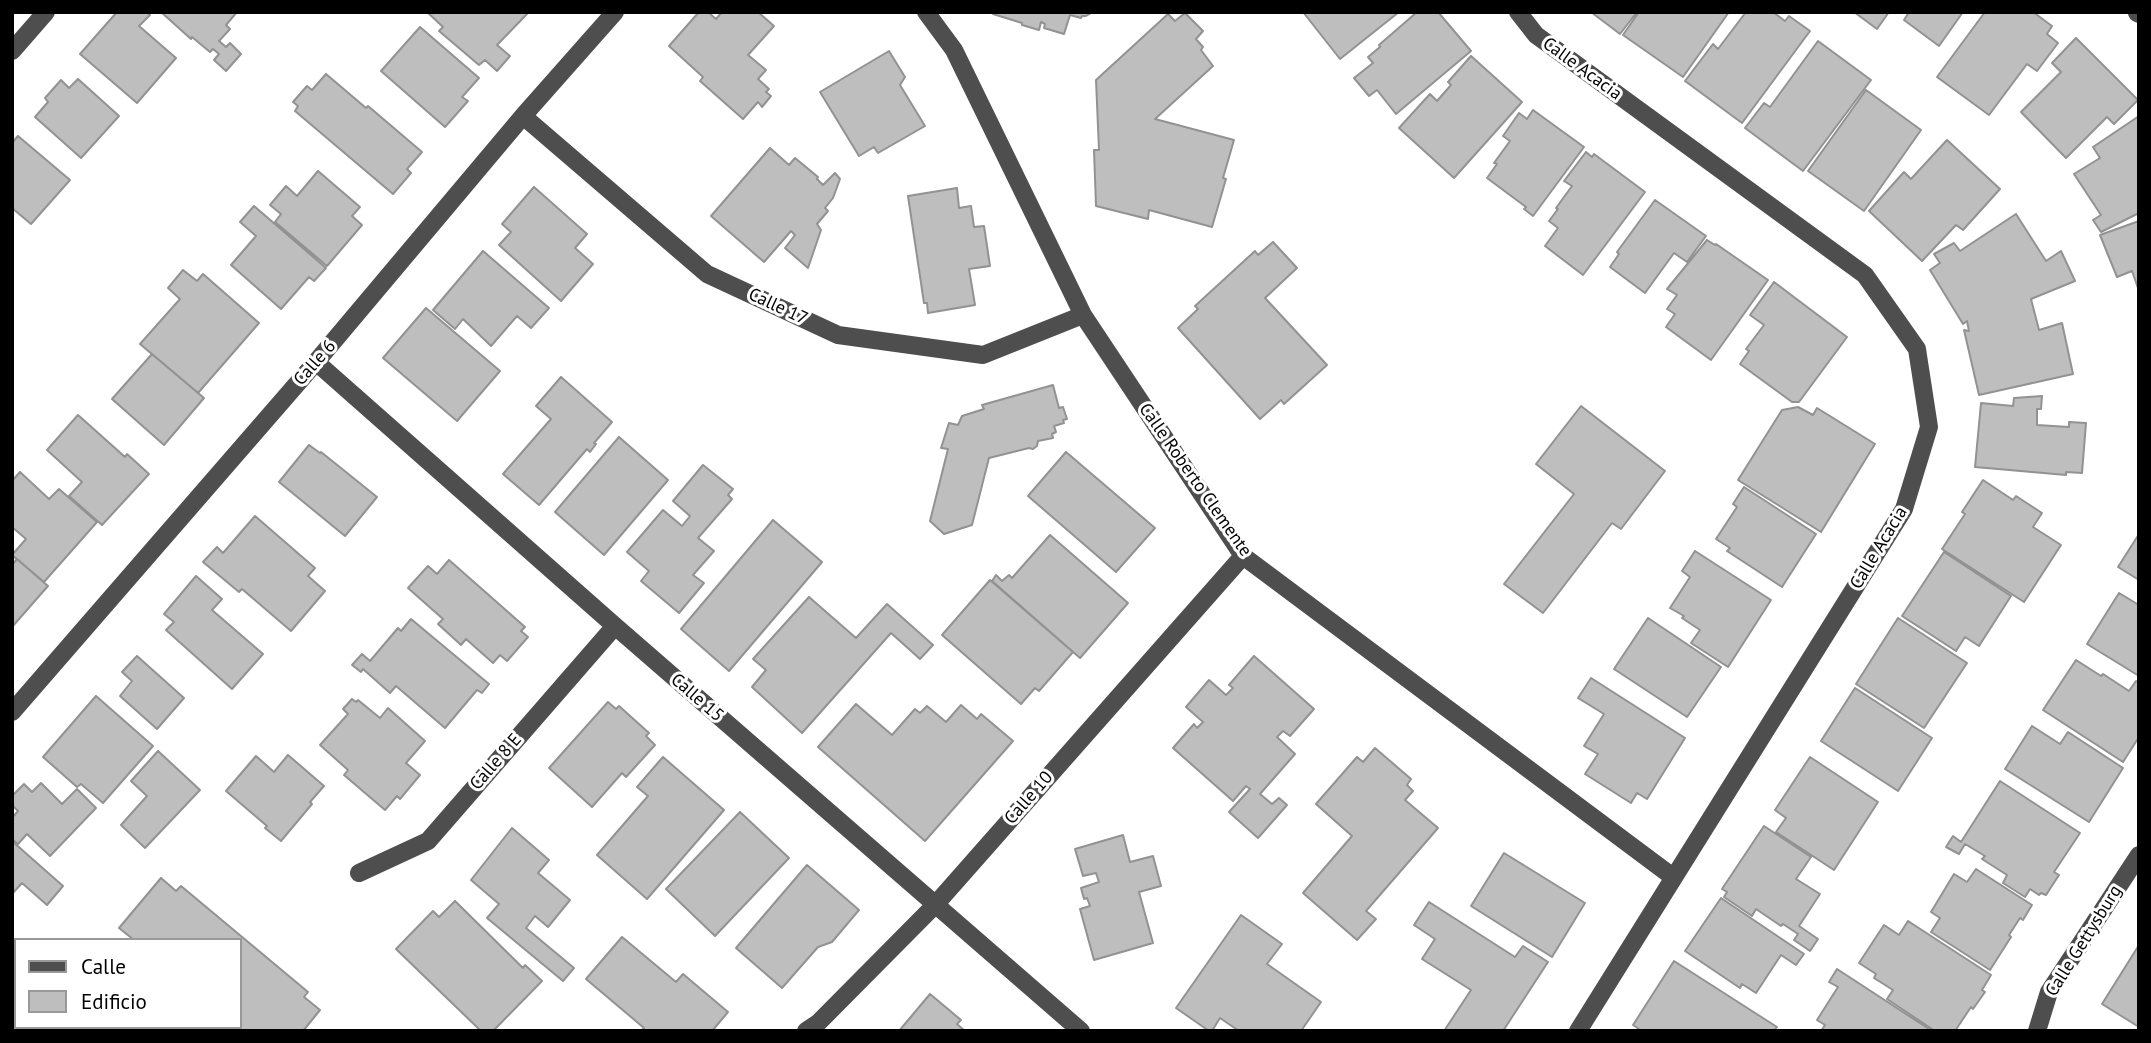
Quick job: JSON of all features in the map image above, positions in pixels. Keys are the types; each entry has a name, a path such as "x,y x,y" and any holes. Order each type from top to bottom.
{"street":[{"path":"12,51 46,12"},
{"name":"Calle 6","path":"12,712 615,12"},
{"name":"Calle Roberto Clemente","path":"926,12 954,50 1083,315 1243,555 1673,877"},
{"name":"Calle Acacia","path":"1518,12 1536,35 1865,275 1917,349 1928,427 1904,509 1578,1031"},
{"name":"Calle 17","path":"523,116 706,274 838,335 983,355 1083,315"},
{"name":"Calle 15","path":"316,362 1081,1031"},
{"name":"Calle 10","path":"806,1031 818,1023 935,905 1243,555"},
{"name":"Calle 8 E","path":"359,873 428,841 615,626"},
{"name":"Calle Gettysburg","path":"2037,1031 2049,992 2139,855"}],"building":[{"path":"117,12 146,12 150,15 139,26 176,58 137,103 80,54"},
{"path":"161,12 237,12 226,25 230,29 219,41 226,47 230,43 241,54 226,71 214,60 219,54 213,49 210,52 192,37 191,39"},
{"path":"427,12 527,14 497,45 510,56 497,71 485,60 479,65 439,31 443,27"},
{"path":"699,12 708,12 716,19 722,12 758,12 774,26 748,55 766,70 758,79 769,89 766,92 771,96 762,107 758,102 743,119 700,81 703,77 669,46"},
{"path":"1093,12 1081,18 1070,15 1064,34 1044,28 1045,24 1041,22 1039,30 993,14"},
{"path":"1303,12 1399,12 1340,59"},
{"path":"1417,12 1438,12 1471,51 1396,114 1377,90 1369,96 1354,78 1373,63 1368,57 1379,45"},
{"path":"1591,12 1637,12 1620,34"},
{"path":"1639,12 1729,12 1683,77 1623,35"},
{"path":"1746,12 1773,12 1785,21 1789,16 1810,31 1742,123 1685,81 1713,44 1718,49"},
{"path":"1854,12 1889,12 1877,29"},
{"path":"1909,12 1963,12 1939,46 1904,20"},
{"path":"1985,12 2033,12 2052,26 2047,34 2058,43 2037,71 2027,64 1989,115 1937,77"},
{"path":"1185,13 1203,31 1196,39 1213,66 1155,119 1234,140 1212,227 1149,210 1148,219 1096,206 1094,150 1099,150 1096,80 1168,14 1175,21"},
{"path":"420,27 479,78 462,97 468,101 445,127 381,71"},
{"path":"2076,38 2138,100 2114,124 2107,117 2066,158 2021,112 2061,72 2052,63"},
{"path":"1818,41 1871,80 1803,171 1745,128 1764,103 1770,107"},
{"path":"889,51 905,77 900,85 925,126 878,153 874,147 859,156 820,92"},
{"path":"1471,56 1522,102 1454,178 1399,128 1430,94 1437,101 1451,85 1448,82"},
{"path":"326,74 422,152 407,169 411,173 393,194 295,111 298,106 293,102 307,86 312,90"},
{"path":"78,79 119,116 81,158 35,117 48,102 45,98 61,80 69,88"},
{"path":"1866,90 1921,130 1864,211 1808,171"},
{"path":"1533,110 1584,147 1533,216 1524,209 1526,207 1487,178 1510,141 1503,136 1519,113 1527,119"},
{"path":"2139,116 2139,213 2101,232 2093,220 2101,215 2074,174 2100,158 2093,147"},
{"path":"18,136 70,180 31,224 12,208 12,143"},
{"path":"1947,140 2000,189 1963,230 1956,225 1922,261 1869,211 1904,172 1911,179"},
{"path":"770,148 789,165 795,158 818,177 823,185 835,173 840,179 833,198 825,208 828,211 817,224 821,230 808,268 785,248 795,235 791,231 764,262 711,216"},
{"path":"1586,152 1592,157 1594,154 1645,192 1583,275 1545,246 1558,228 1549,221 1572,186 1564,181"},
{"path":"318,171 360,207 352,216 362,225 327,266 275,222 281,214 270,205 286,186 297,196"},
{"path":"534,187 587,234 575,248 593,264 561,301 499,245 511,232 502,224"},
{"path":"957,188 959,208 971,206 974,227 984,226 990,266 969,269 975,305 928,313 927,303 924,303 908,196"},
{"path":"1655,200 1706,236 1687,262 1674,253 1645,293 1610,267 1619,254 1617,252"},
{"path":"254,206 326,268 314,281 309,277 281,309 231,265 256,236 240,222"},
{"path":"2016,214 2046,261 2061,251 2075,281 2031,299 2039,330 2062,323 2073,374 1979,395 1964,330 1969,331 1967,321 1963,324 1930,270 1940,263 1934,254 1954,243 1960,251"},
{"path":"2139,221 2138,288 2132,271 2117,277 2100,235"},
{"path":"1707,240 1768,280 1711,360 1666,327 1675,314 1667,309 1677,295 1667,289"},
{"path":"1273,242 1297,268 1265,298 1327,365 1284,404 1281,400 1260,419 1178,328 1198,309 1195,306 1255,251 1258,255"},
{"path":"483,251 549,308 531,328 517,316 491,346 463,319 455,329 433,310"},
{"path":"183,270 197,281 203,274 259,323 198,393 140,344 180,299 168,288"},
{"path":"1774,282 1847,337 1799,402 1792,402 1740,364 1749,351 1746,349 1764,325 1750,315"},
{"path":"426,308 500,371 457,421 383,358"},
{"path":"152,354 204,398 164,445 112,399"},
{"path":"561,377 612,422 590,452 587,449 539,505 503,474 551,419 536,406"},
{"path":"1053,385 1059,408 1063,407 1067,419 1054,426 1056,432 1052,434 1053,438 1038,441 1033,449 989,458 972,525 944,534 930,521 948,449 941,448 949,423 958,425 962,416 984,409 982,405"},
{"path":"2042,396 2041,409 2037,409 2037,425 2069,427 2069,422 2086,423 2082,473 2066,472 2066,475 1975,467 1981,403 2013,406 2014,398"},
{"path":"1581,406 1665,471 1621,529 1612,523 1543,613 1504,584 1574,494 1536,464"},
{"path":"1798,407 1813,415 1817,408 1875,444 1821,532 1738,480 1782,410"},
{"path":"78,415 125,457 127,454 149,474 102,525 69,496 82,482 47,450"},
{"path":"619,437 668,480 604,555 555,512"},
{"path":"309,445 377,497 345,536 279,482"},
{"path":"1066,452 1155,528 1116,572 1028,496"},
{"path":"703,465 733,489 728,495 732,499 698,538 714,551 693,575 704,583 679,613 641,581 649,571 627,552 663,510 682,526 690,516 673,501"},
{"path":"20,472 49,499 59,489 97,522 44,582 12,555 26,539 12,527 12,481"},
{"path":"1983,480 2013,500 2016,496 2042,513 2033,527 2061,545 2024,602 1942,549"},
{"path":"1744,487 1816,534 1782,587 1727,551 1730,548 1716,539 1737,507 1733,504"},
{"path":"255,516 315,568 308,576 325,591 291,631 242,589 239,592 203,562 217,547 223,553"},
{"path":"773,520 822,562 729,671 681,629"},
{"path":"2139,534 2139,580 2118,567"},
{"path":"1050,535 1128,603 1080,658 992,581 996,575 1002,581 1009,575 1012,578"},
{"path":"1695,551 1771,600 1728,667 1691,643 1700,630 1670,608 1690,577 1682,571"},
{"path":"1944,552 2011,596 1979,646 1965,637 1956,651 1902,616"},
{"path":"17,559 48,586 12,627 12,565"},
{"path":"449,560 525,627 521,631 528,637 507,661 500,655 493,663 466,639 461,645 438,624 443,619 408,588 428,566 437,574"},
{"path":"196,576 222,599 212,610 263,654 232,689 166,630 174,622 164,614"},
{"path":"990,580 1073,652 1039,691 1035,688 1021,704 942,635"},
{"path":"2119,593 2139,605 2139,676 2087,644"},
{"path":"809,597 856,638 887,604 933,645 920,659 891,633 802,733 752,687 766,670 753,659"},
{"path":"1648,618 1721,667 1687,717 1614,669"},
{"path":"1898,618 1967,663 1924,728 1856,684"},
{"path":"411,619 489,684 482,693 477,690 445,728 396,686 390,693 363,669 361,672 352,665 362,654 370,661 398,628 401,631"},
{"path":"137,656 184,698 157,729 120,696 132,681 122,672"},
{"path":"1254,656 1314,709 1290,736 1283,731 1277,737 1295,754 1260,794 1272,804 1279,798 1287,805 1258,838 1229,812 1250,789 1246,786 1233,801 1173,748 1194,724 1197,728 1203,722 1186,707 1209,680 1226,695 1233,688 1229,685"},
{"path":"2076,660 2129,691 2136,681 2139,683 2139,737 2123,762 2043,710"},
{"path":"1591,678 1685,738 1647,799 1637,793 1631,803 1585,774 1598,754 1584,746 1604,714 1578,698"},
{"path":"1855,688 1932,738 1898,791 1821,741"},
{"path":"96,696 153,746 103,803 81,784 77,787 43,757"},
{"path":"352,699 356,702 358,700 380,718 388,708 425,741 406,763 420,775 400,799 397,796 385,810 344,775 348,770 320,745 348,714 343,709"},
{"path":"608,702 616,709 619,706 649,733 646,736 655,745 626,777 622,773 592,807 549,768"},
{"path":"856,704 892,735 915,709 920,713 927,706 946,722 961,705 977,719 981,714 1013,741 925,841 818,747"},
{"path":"2032,726 2060,744 2068,732 2123,768 2089,822 2005,769"},
{"path":"1375,748 1411,779 1407,785 1413,791 1405,800 1438,828 1366,911 1376,919 1357,940 1303,893 1352,836 1316,804 1357,757 1363,762"},
{"path":"158,751 200,790 145,848 121,825 147,796 131,781"},
{"path":"288,755 324,786 281,841 226,791 256,756 274,772"},
{"path":"663,757 724,810 647,899 597,855 648,796 637,787"},
{"path":"1810,757 1878,802 1834,870 1776,832 1786,818 1775,810"},
{"path":"2000,781 2080,833 2054,872 2059,875 2046,895 2039,895 2030,889 2025,897 2003,883 2007,875 1982,859 1985,856 1965,844 1959,854 1946,847 1953,836 1961,842"},
{"path":"41,783 62,804 77,789 96,808 50,856 27,834 18,844 12,839 12,818 18,811 12,805 12,796 24,784 32,792"},
{"path":"740,812 789,858 715,936 666,889"},
{"path":"1764,826 1811,857 1796,879 1820,894 1799,926 1818,939 1810,951 1794,940 1798,934 1783,924 1781,926 1756,909 1752,916 1724,897 1727,892 1722,889"},
{"path":"512,828 549,860 538,873 570,900 548,927 535,916 526,928 574,968 563,981 487,918 499,904 471,880"},
{"path":"1123,835 1130,862 1153,856 1161,886 1139,892 1153,943 1094,960 1080,909 1090,906 1087,898 1084,899 1081,888 1099,882 1096,873 1083,876 1075,849"},
{"path":"12,841 63,886 47,905 22,883 12,894"},
{"path":"1504,853 1585,903 1552,957 1471,906"},
{"path":"807,865 859,910 832,942 818,947 782,988 736,948"},
{"path":"1976,869 2032,905 2009,935 2011,937 1990,970 1931,932 1940,918 1931,912 1954,874 1967,882"},
{"path":"161,878 176,891 181,886 308,992 304,997 320,1010 303,1031 231,1031 229,1029 242,1029 242,938 132,938 119,928"},
{"path":"1721,898 1804,954 1796,965 1781,955 1756,993 1742,984 1740,988 1685,951"},
{"path":"455,901 523,968 525,965 542,981 493,1031 481,1031 396,949 433,911 439,917"},
{"path":"1429,902 1515,957 1523,946 1548,962 1503,1031 1444,1031 1471,990 1422,959 1435,939 1414,925"},
{"path":"1241,915 1282,944 1267,964 1321,1002 1301,1031 1239,1031 1220,1018 1212,1031 1209,1031 1176,1008"},
{"path":"1908,921 1991,975 1982,990 1985,992 1955,1031 1935,1031 1887,999 1893,990 1874,978 1876,974 1859,963 1884,925 1899,935"},
{"path":"622,937 676,982 683,974 728,1012 712,1031 641,1031 644,1028 586,979"},
{"path":"2139,945 2139,1027 2102,1004"},
{"path":"1674,961 1777,1027 1774,1031 1642,1031 1633,1025"},
{"path":"1837,969 1932,1031 1821,1031 1825,1025 1817,1020 1838,987 1829,982"},
{"path":"12,972 14,1025 12,1027"},
{"path":"930,994 961,1020 957,1024 965,1031 899,1031"}]}
